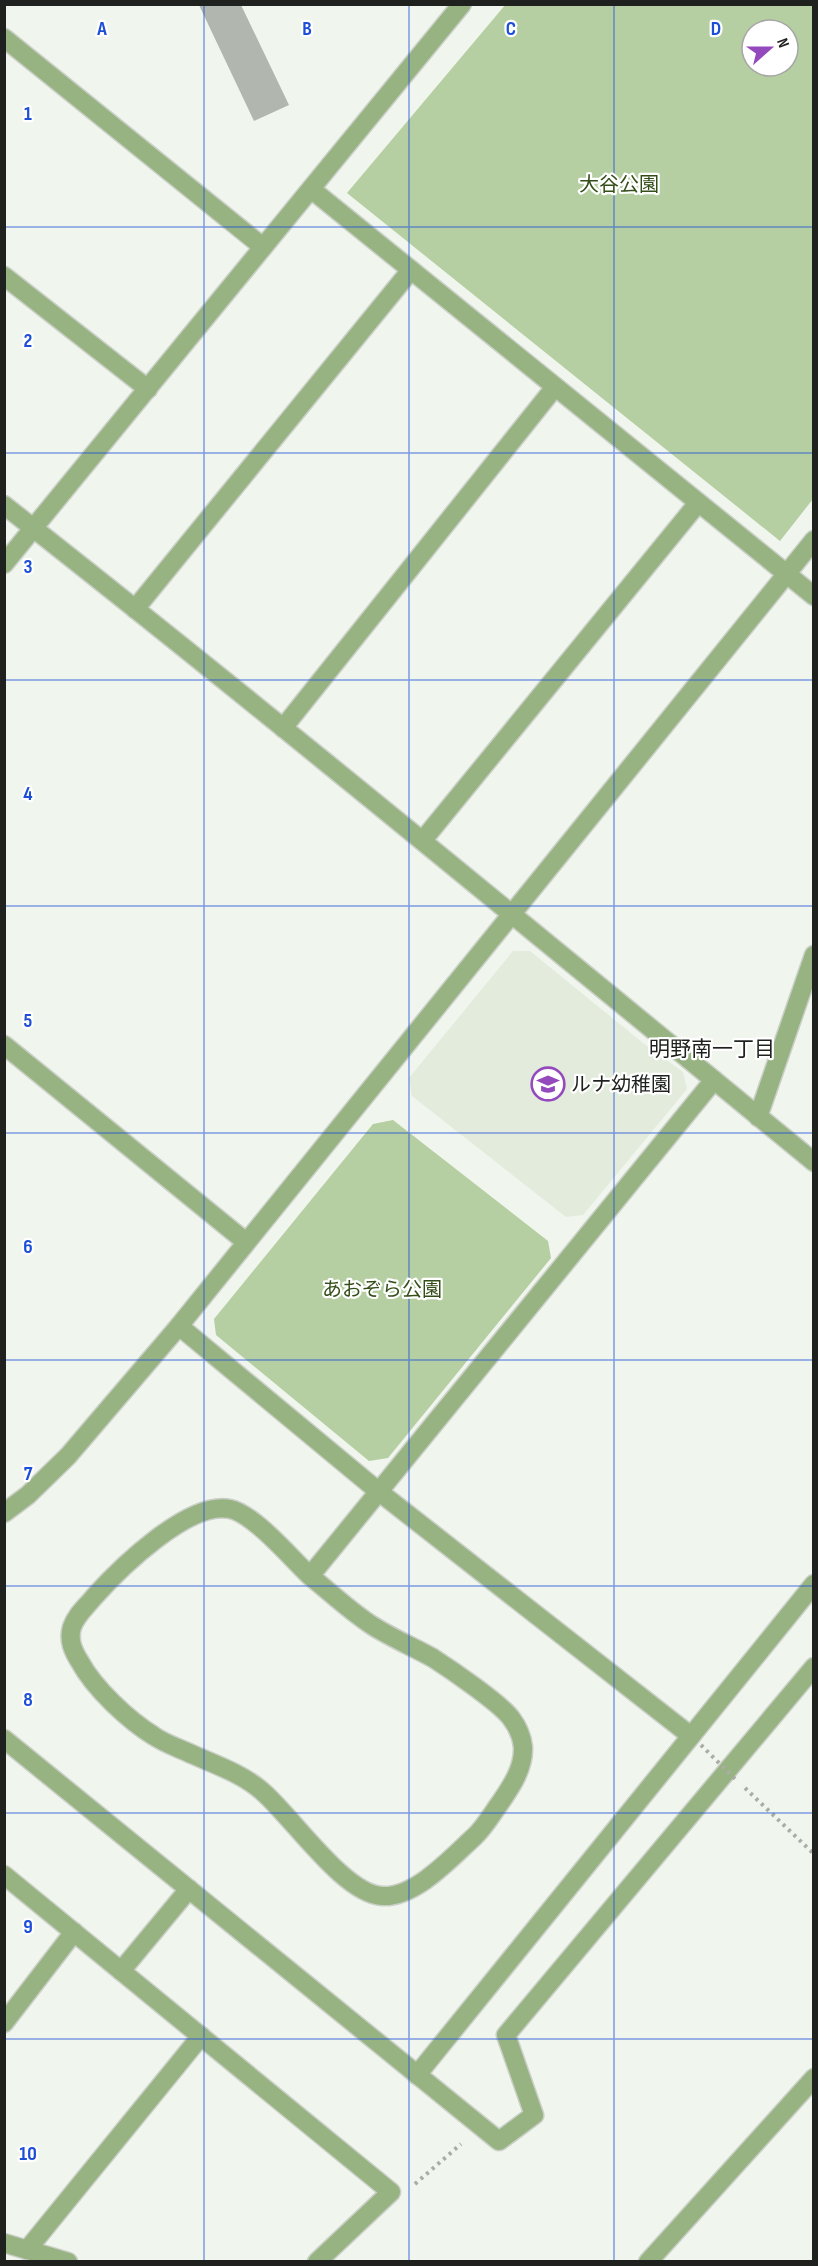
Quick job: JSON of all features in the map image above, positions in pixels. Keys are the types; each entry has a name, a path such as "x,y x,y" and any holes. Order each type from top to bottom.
{"street":[{"path":"4,564 462,4"},
{"path":"4,38 263,247"},
{"path":"311,189 813,596"},
{"path":"135,609 411,270"},
{"path":"4,276 148,389"},
{"path":"283,728 555,387"},
{"path":"423,840 698,503"},
{"path":"4,505 423,840 510,915 813,1162"},
{"path":"4,1513 28,1495 68,1456 179,1326 813,540"},
{"path":"758,1117 813,955"},
{"path":"4,1045 246,1242"},
{"path":"310,1576 714,1080"},
{"path":"179,1326 378,1491 696,1740"},
{"path":"209,1509 230,1509 253,1521 310,1576 372,1626 434,1659 502,1708 512,1719 523,1746 519,1770 511,1787 478,1834 417,1886 389,1896 364,1892 352,1883 312,1845 280,1807 260,1789 233,1773 154,1736 93,1682 81,1664 70,1637 74,1623 101,1589 138,1554 165,1533 209,1509"},
{"path":"417,2075 696,1740 813,1584"},
{"path":"4,1738 499,2141 534,2115 506,2035 813,1667"},
{"path":"4,1875 391,2192 317,2262"},
{"path":"121,1971 189,1889"},
{"path":"4,2023 74,1932"},
{"path":"27,2250 201,2036"},
{"path":"648,2262 813,2078"},
{"path":"4,2243 68,2262"}],"path":[{"path":"696,1740 813,1854"},
{"path":"391,2192 411,2188 480,2127"}],"shaded area":[{"name":"ルナ幼稚園","path":"513,951 530,951 643,1043 683,1072 687,1089 583,1215 566,1217 412,1096 409,1078"}],"green space":[{"name":"大谷公園","path":"506,4 813,5 813,499 780,541 347,193"},
{"name":"あおぞら公園","path":"393,1120 548,1241 551,1258 388,1458 369,1461 216,1335 214,1319 373,1124"}],"building":[{"path":"199,5 241,5 289,105 254,121"}],"place":[{"name":"ルナ幼稚園","path":"548,1084"}],"district":[{"name":"明野南一丁目","path":"712,1049"}]}
